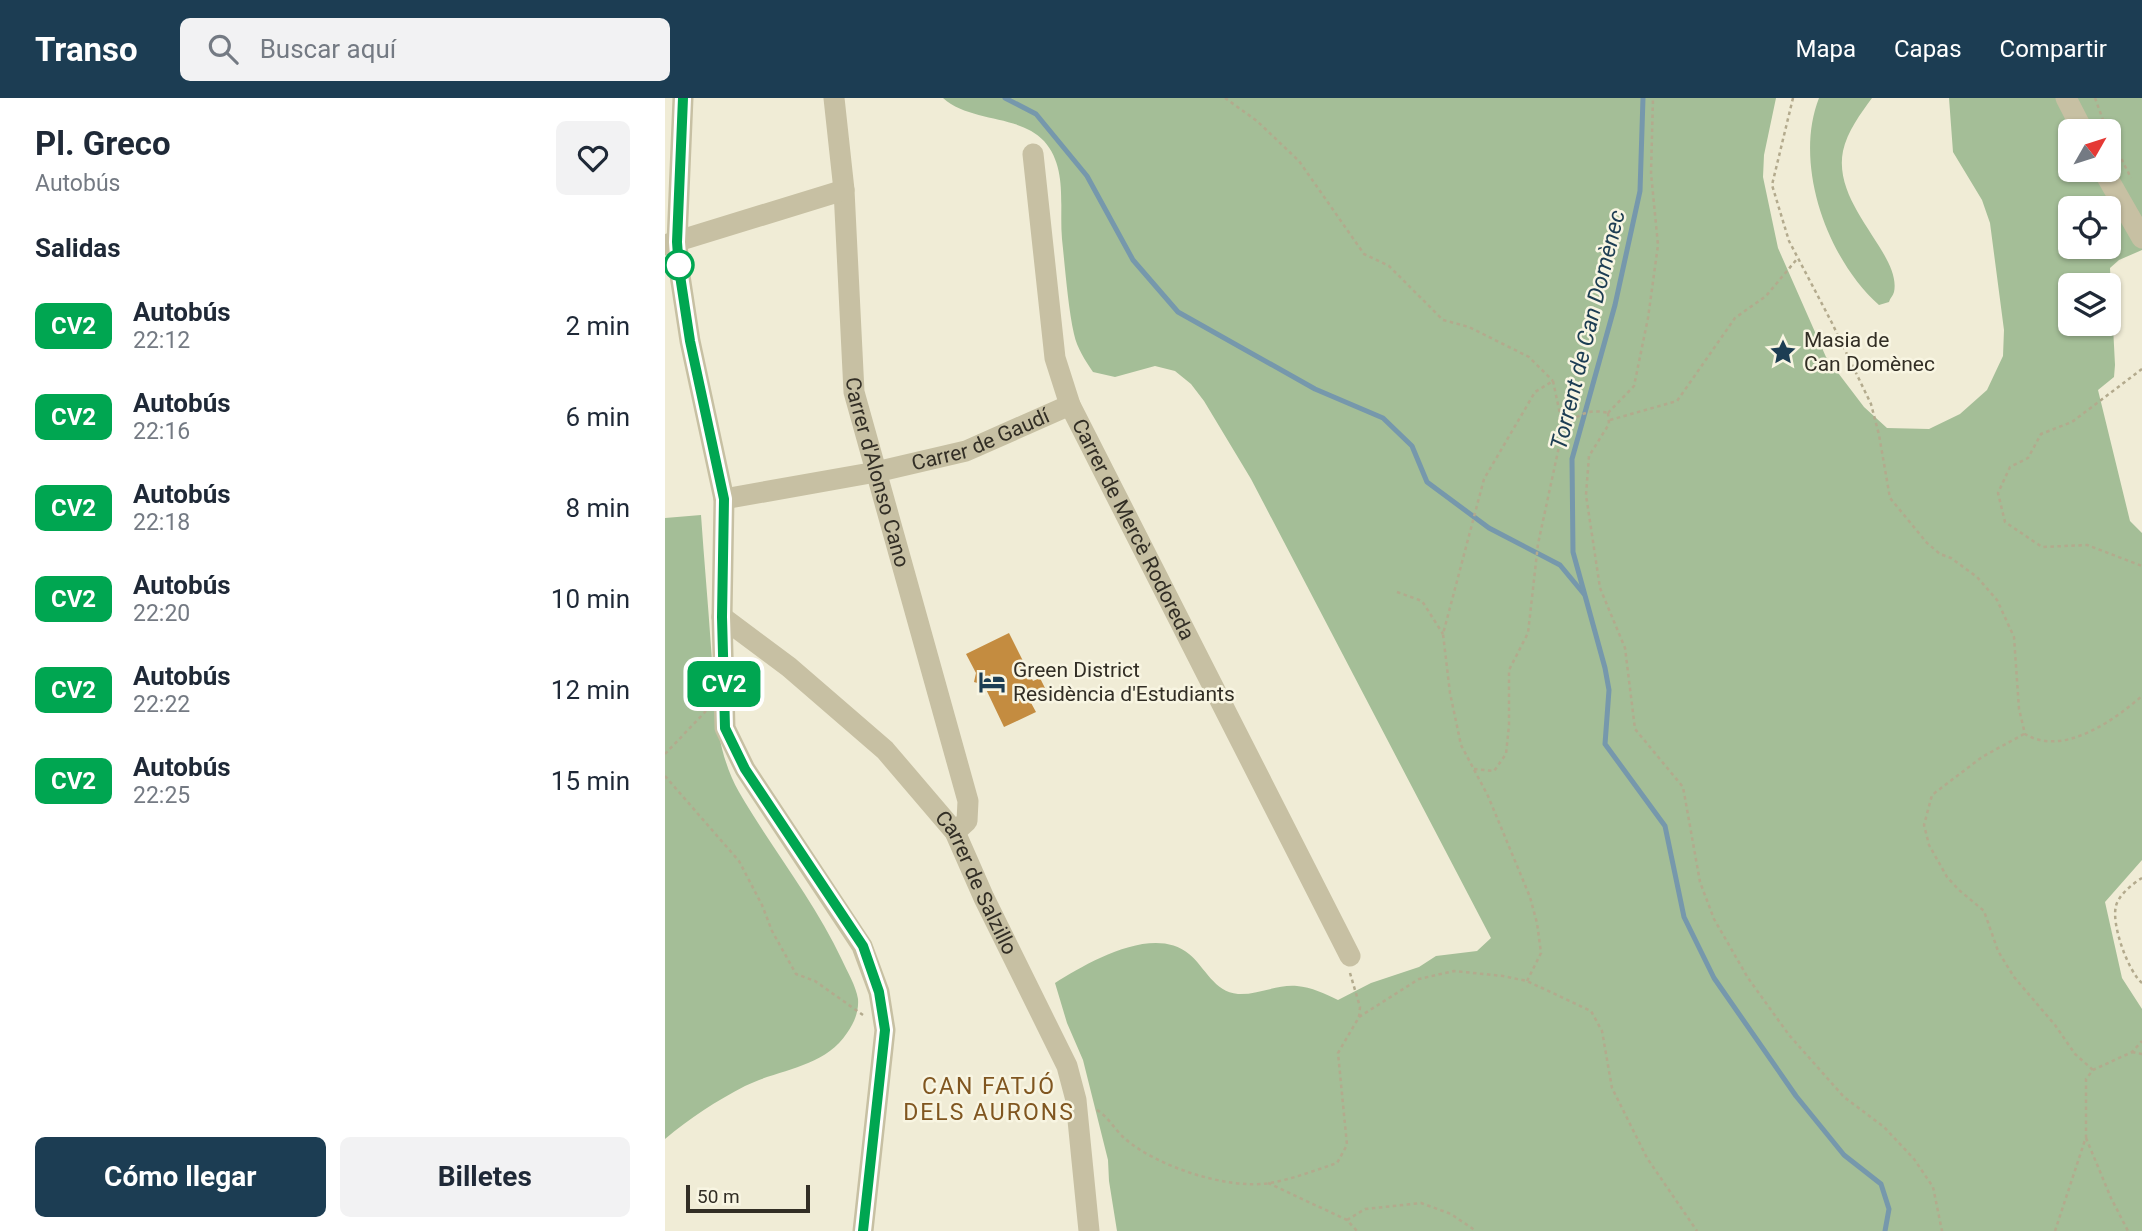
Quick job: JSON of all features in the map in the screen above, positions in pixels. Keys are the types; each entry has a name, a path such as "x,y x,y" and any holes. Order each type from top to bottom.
{"street":[{"path":"683,98 671,244 724,499 722,617 725,728 745,769 863,946 879,992 885,1030 863,1231"},
{"name":"Carrer d'Alonso Cano","path":"834,98 844,190 854,392 968,801 967,821 955,832"},
{"path":"2066,98 2077,119"},
{"name":"Carrer de Mercè Rodoreda","path":"1033,154 1055,358 1070,405 1350,956"},
{"path":"2110,182 2142,238"},
{"path":"671,244 844,190"},
{"name":"Carrer de Gaudí","path":"724,499 876,472 966,451 1070,405"},
{"name":"Carrer de Salzillo","path":"722,617 789,667 885,750 955,832 984,898 1067,1066 1076,1100 1089,1231"}],"path":[{"path":"1225,98 1257,121 1300,160 1364,254 1389,266 1443,320 1469,327 1529,357 1553,381 1563,428 1538,544 1528,633 1509,670 1506,754 1494,771 1474,769"},
{"path":"1608,414 1634,386 1648,318 1658,245 1651,173 1653,98"},
{"path":"1793,98 1772,185 1789,241 1871,404 1890,498 1927,543 1977,577 1997,600 2014,637 2019,709 2025,734 2036,741 2072,739 2115,720 2142,695"},
{"path":"2095,98 2103,119"},
{"path":"2121,159 2136,188"},
{"path":"1797,259 1766,296 1735,318 1677,401 1610,420 1589,456 1586,495 1600,588 1625,648 1635,729 1683,787 1700,882 1714,919 1748,978 1789,1035 1844,1097 1884,1127 1914,1159 1933,1187 1942,1231"},
{"path":"2142,369 2072,422 2041,434 2028,458 2010,467 1998,493 2005,522 2042,547 2087,545 2142,566"},
{"path":"1527,981 1541,953 1537,923 1530,897 1488,796 1461,745 1450,693 1443,634 1484,479 1535,393 1553,381"},
{"path":"1563,428 1573,418 1595,410 1608,414"},
{"path":"1608,414 1610,420"},
{"path":"1397,592 1422,601 1443,634"},
{"path":"665,754 724,690"},
{"path":"2025,734 1982,757 1932,795 1924,825 1929,845 1947,877 1984,911 1999,951 2014,977 2055,1024 2075,1054 2093,1070"},
{"path":"665,776 739,861 796,974 815,981 885,1030"},
{"path":"2142,878 2116,904 2115,924 2125,953 2137,979 2142,983"},
{"path":"1076,1100 1083,1101 1105,1115 1124,1138 1168,1165 1220,1181 1268,1183 1337,1163 1347,1145 1338,1053 1359,1017 1360,1007 1350,980 1350,956"},
{"path":"1359,1017 1419,979 1454,971 1527,981 1591,1011 1602,1031 1612,1088 1647,1158 1697,1231"},
{"path":"2055,1231 2086,1137 2086,1079 2093,1070 2132,1052 2142,1041"},
{"path":"2132,1052 2142,1054"},
{"path":"2086,1137 2128,1231"},
{"path":"1268,1183 1346,1220 1357,1231"},
{"path":"1346,1220 1365,1209 1421,1203 1451,1214 1476,1231"}],"green space":[{"path":"943,98 1776,98 1764,155 1763,177 1778,248 1826,357 1864,407 1887,428 1929,429 1960,414 1987,390 2003,356 2004,330 1990,223 1982,200 1953,152 1949,98 2142,98 2142,250 2119,260 2110,268 2110,273 2058,273 2058,336 2114,336 2114,377 2098,390 2130,521 2142,533 2142,860 2105,902 2122,978 2142,1009 2142,1231 1117,1231 1108,1160 1083,1060 1067,1023 1055,983 1102,957 1139,945 1157,943 1174,946 1189,954 1216,984 1230,992 1245,994 1297,986 1313,989 1338,1000 1371,983 1419,967 1436,956 1477,951 1491,938 1251,479 1204,401 1191,384 1175,371 1155,366 1115,377 1093,372 1082,354 1075,339 1070,312 1062,239 1061,188 1057,163 1052,152 1034,132 1022,126 967,111"},
{"path":"1819,98 1872,98 1848,137 1843,151 1842,171 1856,210 1888,262 1894,277 1894,292 1889,302 1879,305 1860,286 1830,237 1820,209 1810,152 1812,124"},
{"path":"701,515 715,703 725,758 739,792 831,938 853,984 858,1004 850,1029 826,1054 814,1061 745,1086 703,1110 665,1139 665,518"}],"building":[{"name":"Green District Residència d'Estudiants","path":"1009,633 1033,681 1040,678 1047,692 1030,701 1036,712 1004,727 984,685 974,682 976,673 966,654"}],"waterway":[{"path":"1005,98 1036,114 1087,176 1133,260 1178,312 1315,389 1383,418 1412,446 1427,482 1489,528 1560,565 1584,594"},
{"name":"Torrent de Can Domènec","path":"1643,98 1640,191 1615,305 1572,459 1573,552 1609,690 1605,744 1665,826 1684,917 1714,978 1796,1096 1844,1155 1881,1184 1889,1209 1885,1231"}],"bus line":[{"name":"CV2","path":"683,98 677,242 690,341 724,499 722,617 725,728 745,769 863,946 879,992 885,1030 863,1231"}],"place":[{"name":"Masia de Can Domènec","path":"1783,352"},
{"name":"Green District Residència d'Estudiants","path":"992,682"}],"district":[{"name":"CAN FATJÓ DELS AURONS","path":"989,1099"}]}
